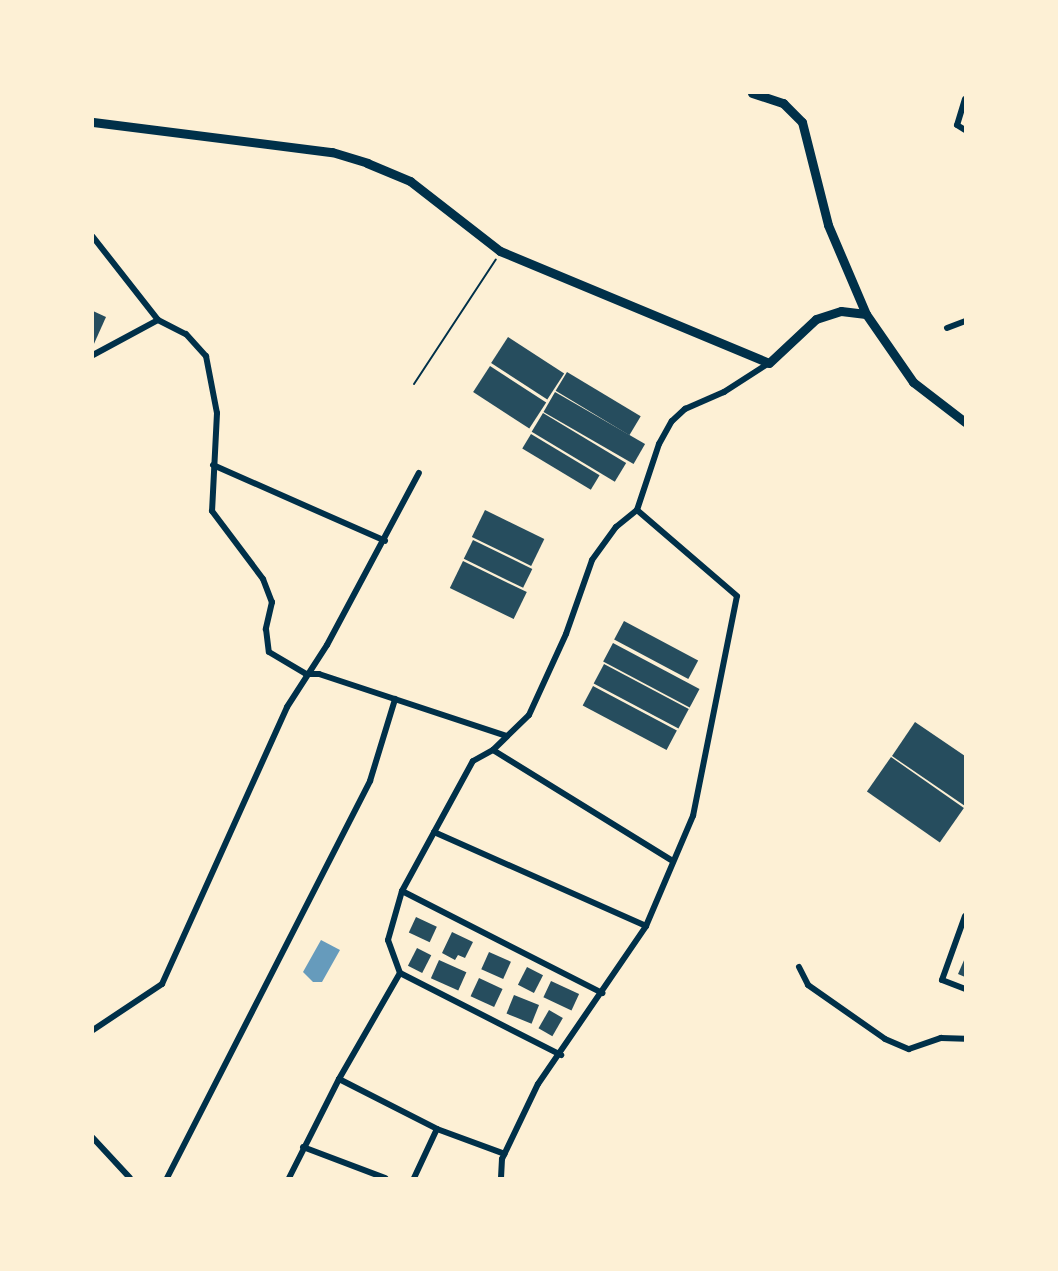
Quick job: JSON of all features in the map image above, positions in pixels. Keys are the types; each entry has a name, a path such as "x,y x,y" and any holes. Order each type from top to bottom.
{"street":[{"path":"752,93 783,103 802,122 828,225 866,314 913,382 965,422"},
{"path":"965,99 957,125 965,130"},
{"path":"93,122 332,152 410,181 500,251 770,363"},
{"path":"93,237 158,320 186,334 206,356 217,413 212,511 263,579 272,602 266,629 269,652 306,674 319,674 507,736"},
{"path":"561,1055 400,973 388,940 402,891 473,761 493,750 529,715 566,634 592,561 616,527 637,510 659,444 672,421 685,409 724,392 770,363 816,319 841,311 866,314"},
{"path":"93,355 158,320"},
{"path":"947,328 965,321"},
{"path":"213,465 385,541"},
{"path":"93,1030 162,984 306,674 327,645 385,541 419,473"},
{"path":"501,1178 504,1154 538,1084 561,1055 646,926 693,816 737,596 637,510"},
{"path":"167,1178 370,781 395,699"},
{"path":"493,750 673,861"},
{"path":"434,832 646,926"},
{"path":"402,891 602,993"},
{"path":"965,916 942,980 965,989"},
{"path":"799,968 808,985 885,1040 909,1049 941,1038 965,1039"},
{"path":"289,1178 339,1080 400,973"},
{"path":"339,1080 437,1129 504,1154"},
{"path":"414,1178 437,1129"},
{"path":"93,1138 130,1178"},
{"path":"303,1147 385,1178"}],"path":[{"path":"414,384 500,251"}],"water":[{"path":"321,940 340,950 322,982 313,982 303,972"}],"building":[{"path":"93,311 106,317 93,346"},
{"path":"508,337 564,373 547,399 491,363"},
{"path":"490,366 546,402 529,428 473,392"},
{"path":"567,372 641,416 629,435 556,391"},
{"path":"555,392 645,444 634,464 544,412"},
{"path":"543,413 626,463 615,482 532,432"},
{"path":"531,434 600,475 591,490 522,449"},
{"path":"485,510 544,539 531,566 472,537"},
{"path":"473,540 532,569 523,588 464,559"},
{"path":"463,561 527,592 514,619 450,588"},
{"path":"624,621 698,660 688,679 614,640"},
{"path":"613,643 700,689 690,708 603,662"},
{"path":"604,664 689,709 678,728 594,683"},
{"path":"593,686 677,731 667,750 583,705"},
{"path":"915,722 965,756 965,806 892,756"},
{"path":"891,757 964,808 940,842 867,791"},
{"path":"416,917 437,927 430,942 409,932"},
{"path":"452,932 473,942 465,958 458,955 455,960 442,953"},
{"path":"417,948 431,955 422,973 408,966"},
{"path":"489,952 511,962 503,979 481,969"},
{"path":"965,958 965,977 958,974"},
{"path":"439,960 466,972 458,990 431,978"},
{"path":"527,967 543,975 534,993 518,985"},
{"path":"479,978 503,989 494,1007 471,996"},
{"path":"551,981 579,994 571,1010 543,997"},
{"path":"514,995 539,1005 532,1024 507,1014"},
{"path":"549,1010 563,1018 552,1036 538,1028"}]}
